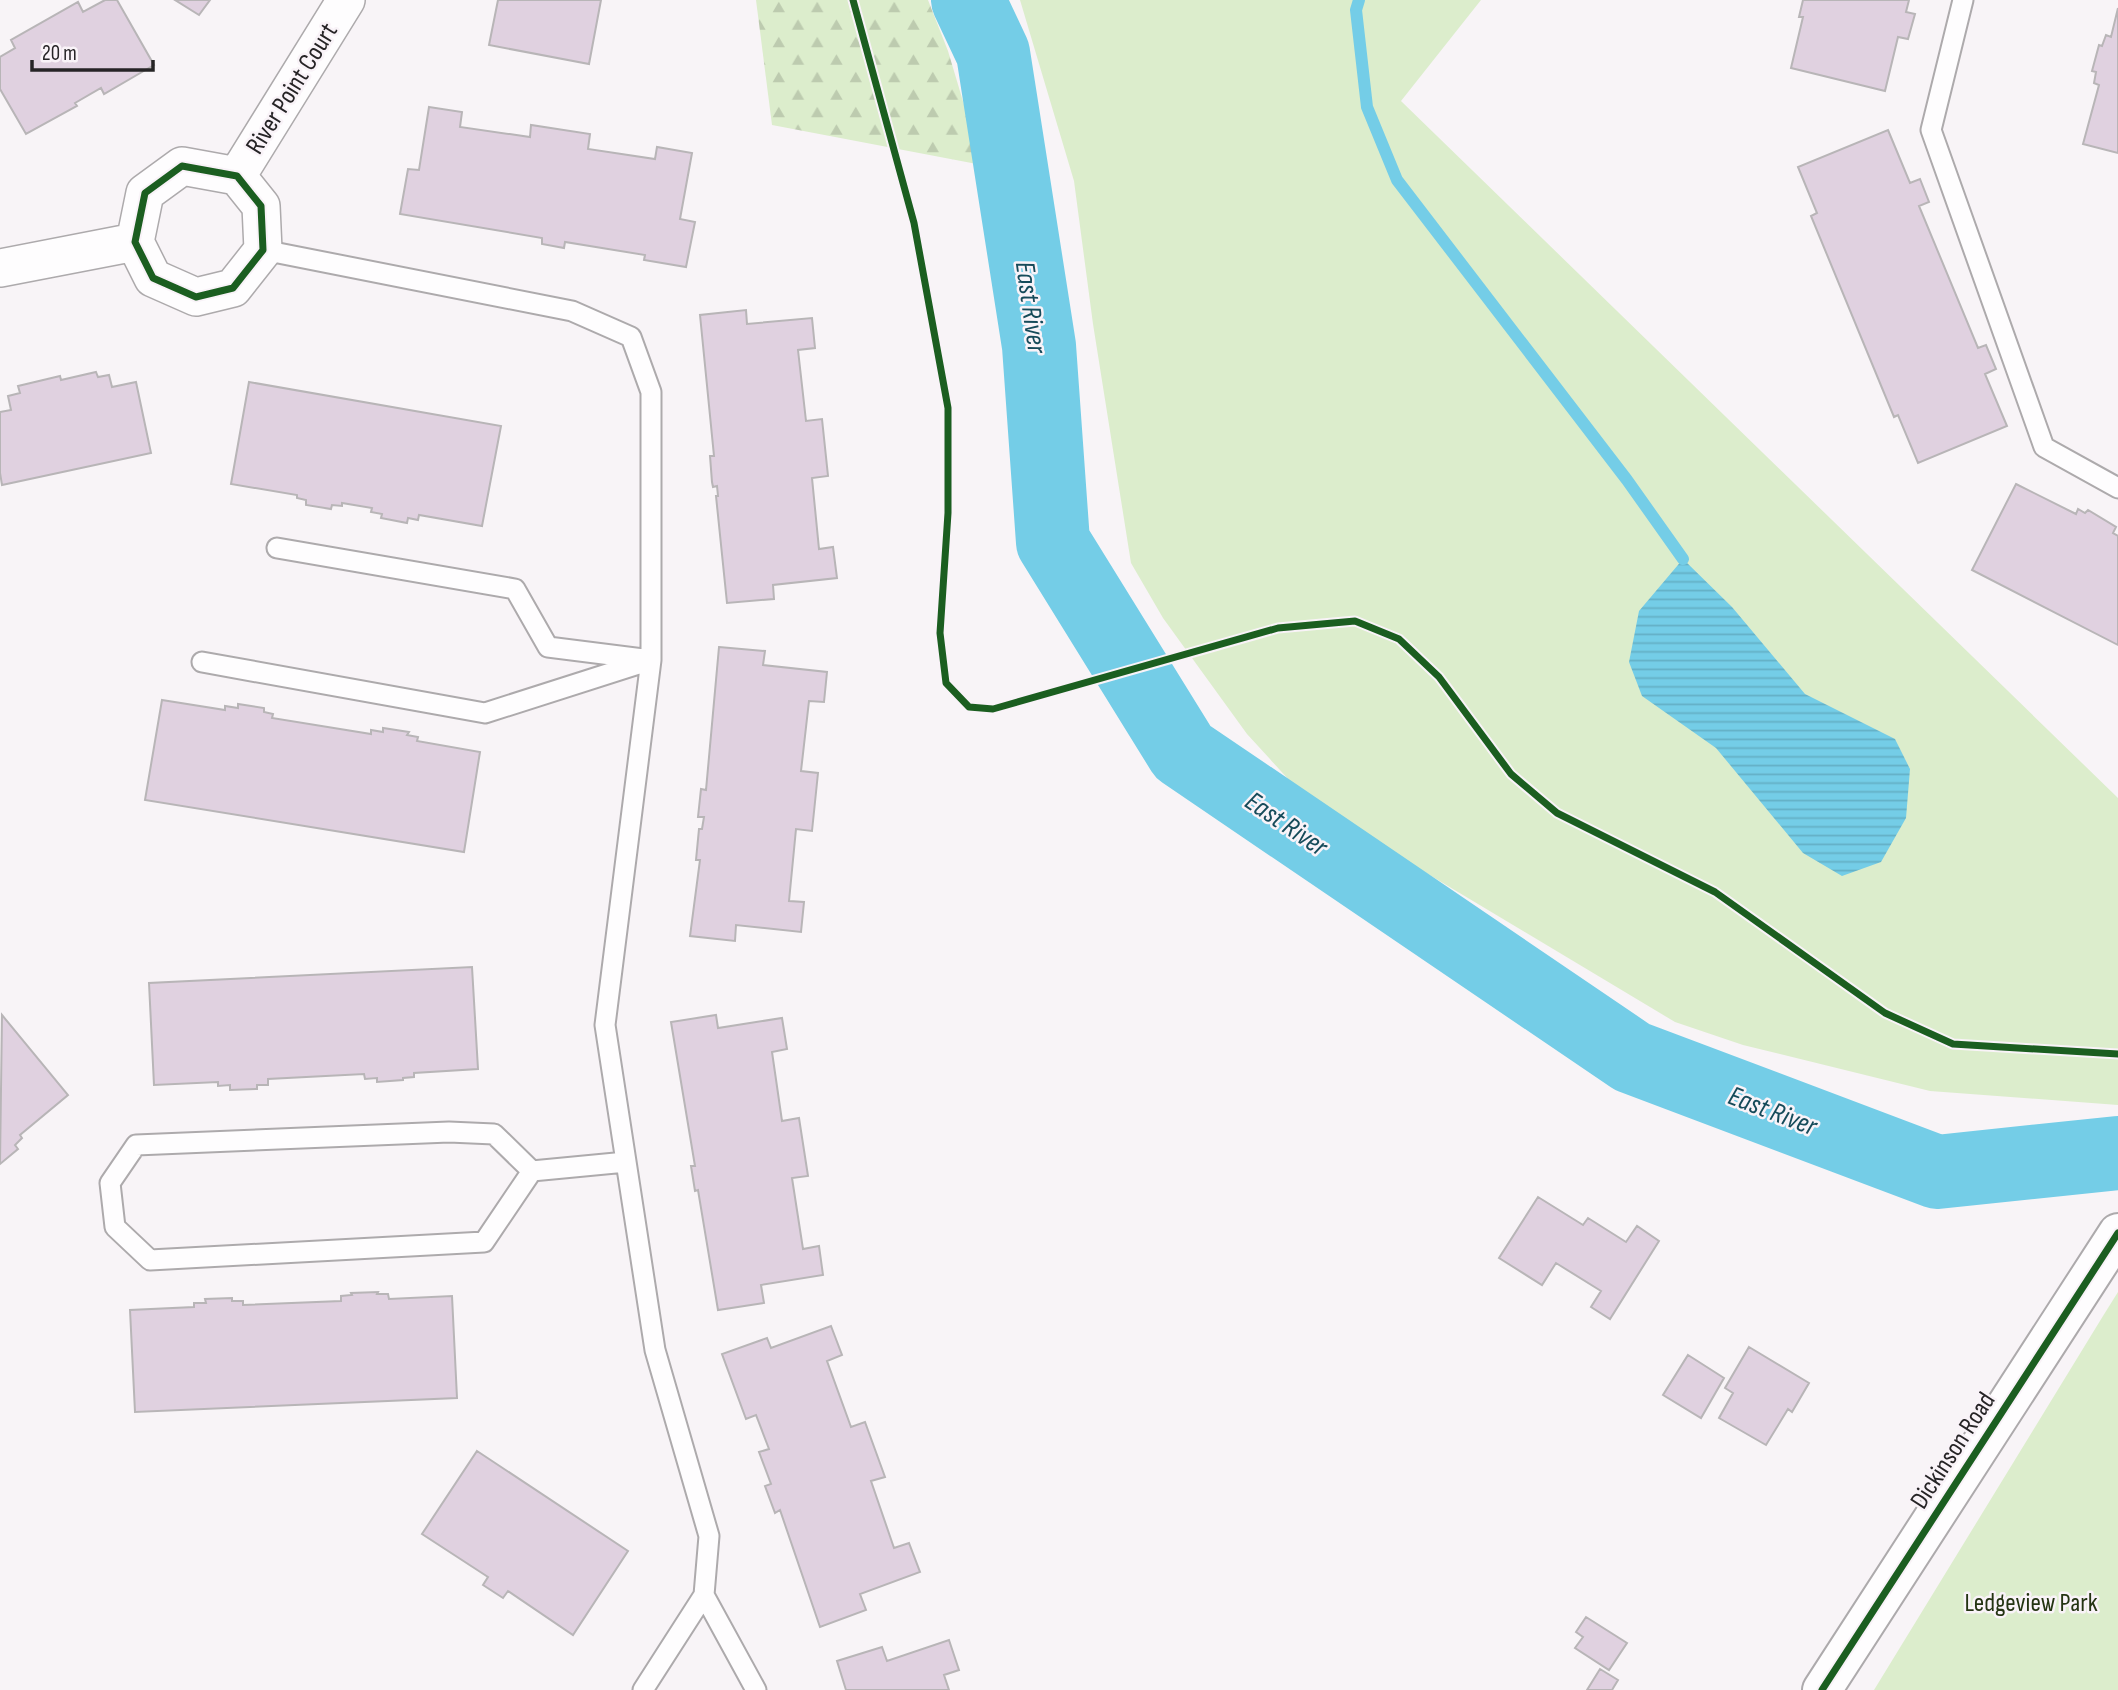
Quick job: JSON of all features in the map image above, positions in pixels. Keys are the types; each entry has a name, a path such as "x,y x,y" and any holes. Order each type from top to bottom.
{"street":[{"name":"River Point Court","path":"237,176 346,0"},
{"path":"183,166 237,176 261,206 263,250 233,288 196,297 153,278 135,242 145,193 183,166"},
{"path":"0,268 135,242"},
{"name":"Dickinson Road","path":"1822,1690 2118,1233"}],"lane":[{"path":"1962,0 1931,130 2044,447 2118,488"},
{"path":"263,250 572,311 631,337 651,392 651,660 605,1025 655,1350 709,1536 704,1595 643,1690"},
{"path":"276,548 516,589 548,647 651,660"},
{"path":"202,662 485,713 651,660"},
{"path":"532,1171 484,1242 150,1260 115,1227 110,1183 135,1145 449,1132 494,1134 532,1171 626,1162"},
{"path":"704,1595 756,1690"}],"green space":[{"path":"756,0 928,0 948,51 982,165 772,125"},
{"path":"1020,0 1481,0 1401,101 2118,798 2118,1105 1930,1091 1743,1045 1675,1022 1311,804 1247,734 1163,618 1131,563 1093,324 1074,181"},
{"name":"Ledgeview Park","path":"2118,1292 2118,1690 1874,1690 2103,1316"}],"water":[{"path":"1683,559 1732,607 1805,694 1895,739 1910,769 1906,818 1881,862 1842,876 1803,853 1716,748 1642,696 1629,662 1639,611"}],"building":[{"path":"105,0 117,0 154,65 104,94 101,88 75,103 77,106 26,134 0,89 0,57 15,48 11,40 78,2 83,12"},
{"path":"175,0 210,0 199,15"},
{"path":"498,0 601,0 589,64 489,45"},
{"path":"1803,0 1909,0 1906,12 1915,14 1908,39 1898,37 1885,91 1791,68 1803,17 1799,17"},
{"path":"2118,8 2118,153 2083,144 2099,85 2094,83 2096,72 2092,71 2099,45 2102,46 2106,35 2111,37"},
{"path":"429,107 462,112 460,127 530,137 531,125 590,134 588,149 655,159 657,147 692,153 680,219 695,222 686,267 644,260 645,255 565,242 564,248 542,244 542,238 400,214 408,169 419,170"},
{"path":"1888,130 1910,183 1920,179 1929,202 1919,206 1978,348 1986,345 1996,369 1985,374 2007,426 1918,463 1898,415 1894,417 1811,216 1817,213 1798,167"},
{"path":"746,310 747,324 812,318 815,348 798,350 806,421 822,419 828,476 812,478 819,549 833,547 837,578 773,585 774,599 727,603 717,486 713,487 712,482 710,456 714,456 700,315"},
{"path":"96,372 98,377 109,375 112,387 136,382 151,453 2,485 0,412 11,410 8,396 20,393 18,386 60,376 61,380"},
{"path":"249,382 501,426 482,526 419,515 418,520 408,518 407,523 381,518 382,514 371,512 372,508 342,503 342,506 332,505 331,509 306,505 306,500 297,498 297,495 231,484"},
{"path":"2016,484 2076,514 2078,509 2085,513 2088,510 2116,527 2113,533 2118,536 2118,645 1972,570"},
{"path":"719,647 765,651 763,665 827,672 824,702 809,701 801,771 818,773 812,831 796,829 789,901 804,902 801,932 736,925 735,941 690,936 700,860 696,860 699,829 702,829 704,817 698,817 701,789 706,790"},
{"path":"162,700 225,710 225,706 238,708 238,704 264,708 264,712 273,714 272,718 371,734 371,730 383,732 383,728 409,732 407,735 418,737 417,741 480,752 464,852 145,800"},
{"path":"472,967 478,1069 414,1073 414,1077 403,1080 377,1082 377,1078 365,1079 364,1074 268,1079 268,1085 257,1085 257,1089 230,1090 230,1085 218,1086 218,1082 154,1085 149,983"},
{"path":"2,1015 68,1095 20,1135 22,1138 15,1145 18,1149 0,1164"},
{"path":"716,1015 718,1028 782,1018 787,1049 772,1052 782,1121 799,1118 808,1176 792,1178 803,1249 819,1246 823,1275 761,1285 764,1303 718,1310 698,1190 695,1191 691,1166 695,1166 671,1022"},
{"path":"1538,1197 1583,1225 1588,1218 1626,1242 1637,1226 1659,1241 1610,1319 1591,1307 1601,1291 1556,1263 1542,1285 1499,1258"},
{"path":"378,1292 377,1294 388,1294 389,1299 452,1296 457,1398 135,1412 130,1310 194,1307 194,1303 206,1303 205,1299 232,1298 232,1301 243,1301 243,1305 341,1301 341,1296 352,1295 351,1293"},
{"path":"831,1326 842,1355 827,1361 851,1427 865,1422 885,1477 871,1481 894,1548 909,1543 920,1572 860,1594 866,1610 820,1627 780,1510 775,1513 765,1486 771,1484 759,1452 769,1449 756,1415 746,1419 722,1354 767,1338 771,1348"},
{"path":"1749,1347 1809,1383 1792,1412 1788,1409 1766,1445 1719,1418 1733,1393 1725,1388"},
{"path":"1688,1355 1724,1378 1701,1418 1663,1395"},
{"path":"477,1451 628,1551 573,1635 508,1591 503,1598 483,1585 488,1577 422,1534"},
{"path":"1586,1617 1627,1643 1609,1670 1575,1648 1583,1637 1576,1632"},
{"path":"949,1640 959,1670 944,1675 949,1690 846,1690 837,1661 882,1647 887,1661"},
{"path":"1600,1669 1618,1680 1612,1690 1587,1690"}],"waterway":[{"name":"East River","path":"968,0 993,53 1039,346 1053,542 1183,752 1632,1057 1937,1172 2118,1153"},
{"path":"1359,0 1356,10 1367,107 1397,180 1627,480 1683,559"}],"cycle path":[{"path":"853,0 914,223 948,408 948,513 940,633 946,683 969,707 993,709 1278,628 1355,621 1399,639 1439,677 1511,774 1557,813 1715,892 1885,1013 1953,1044 2118,1054"},
{"path":"182,166 237,176 261,206 263,250 233,288 196,297 153,278 135,242 145,193 182,166"},
{"path":"1822,1690 2118,1233"}]}
